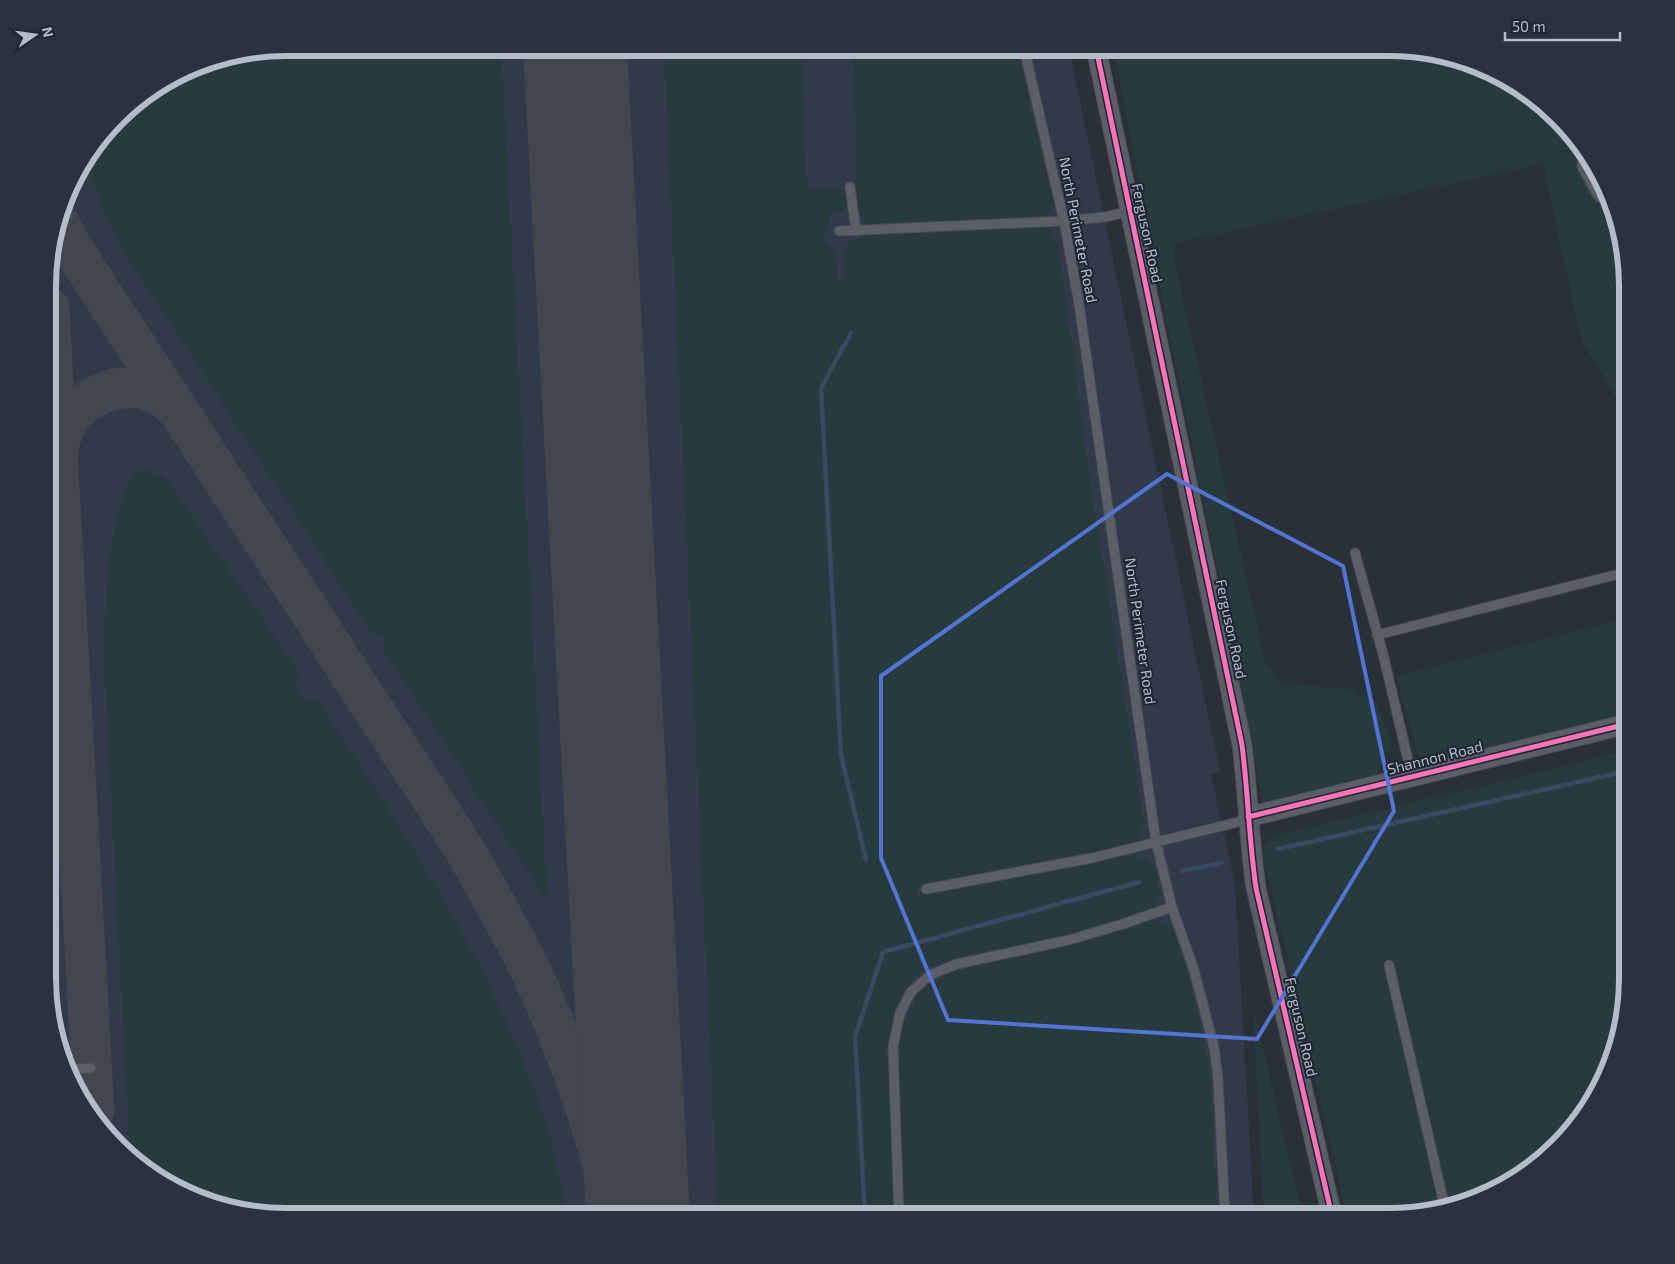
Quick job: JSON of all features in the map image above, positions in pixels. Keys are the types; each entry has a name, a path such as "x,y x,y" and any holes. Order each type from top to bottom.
{"street":[{"name":"Ferguson Road","path":"1098,56 1242,745 1256,888 1330,1208"},
{"name":"Shannon Road","path":"1248,817 1619,726"}],"lane":[{"name":"North Perimeter Road","path":"1026,56 1064,221 1079,304 1156,842 1172,907 1194,970 1214,1047 1218,1078 1225,1208"},
{"path":"850,186 856,231"},
{"path":"839,232 1064,221 1105,217 1130,211"},
{"path":"1355,553 1378,635 1412,777"},
{"path":"1378,635 1619,574"},
{"path":"926,889 1092,858 1242,821 1248,817"},
{"path":"899,1208 893,1047 900,1012 915,988 930,975 957,964 1069,940 1172,907"},
{"path":"1389,965 1443,1201"},
{"path":"75,1069 91,1068"}],"highlighted area":[{"path":"1167,474 1343,566 1394,811 1257,1039 948,1020 881,858 881,676"}],"shaded area":[{"path":"287,56 1071,56 1220,772 1211,774 1235,884 1254,1208 287,1208 256,1206 227,1200 198,1190 171,1177 135,1151 113,1129 95,1105 80,1079 68,1051 58,1008 56,977 56,287 58,256 64,227 74,198 87,171 113,135 135,113 159,95 185,80 213,68 256,58"}],"green space":[{"path":"287,56 501,56 547,901 384,650 386,640 383,636 372,633 123,250 101,203 88,169 113,135 135,113 159,95 185,80 213,68 256,58"},
{"path":"664,56 800,56 807,189 847,189 848,210 832,212 823,242 835,254 838,282 845,282 844,255 846,249 853,239 860,236 1043,227 1049,229 1058,242 1089,475 1144,822 1139,837 1126,845 918,885 918,895 1127,856 1144,858 1152,864 1157,874 1160,895 1157,903 1150,910 1050,939 952,958 933,965 917,974 906,986 894,1015 888,1055 895,1208 718,1208"},
{"path":"853,56 1018,56 1054,205 1051,213 1043,216 874,226 864,221 858,210"},
{"path":"1115,56 1388,56 1419,58 1448,64 1477,74 1504,87 1540,113 1562,135 1580,159 1595,185 1607,213 1617,256 1618,271 1619,403 1581,339 1543,164 1175,243 1174,260 1265,662 1283,684 1350,689 1375,701 1392,743 1374,779 1263,806 1246,711 1131,143"},
{"path":"144,469 162,476 176,492 298,672 294,687 301,699 319,702 436,888 489,984 512,1034 549,1133 557,1165 564,1208 287,1208 256,1206 213,1196 185,1184 146,1160 129,1145 104,658 105,615 110,555 122,500 131,480"},
{"path":"1619,621 1619,719 1448,761 1430,761 1418,756 1396,676"},
{"path":"1619,753 1619,977 1617,1008 1607,1051 1588,1093 1562,1129 1540,1151 1504,1177 1462,1196 1419,1206 1345,1208 1262,849 1272,836"},
{"path":"1150,920 1159,921 1173,930 1185,964 1205,1046 1210,1077 1217,1208 904,1208 898,1056 902,1027 919,994 929,984 957,970 1063,947"},
{"path":"1253,1008 1301,1208 1264,1208"}],"waterway":[{"path":"851,333 821,388 841,755 866,860"},
{"path":"1278,849 1619,773"},
{"path":"1182,871 1222,863"},
{"path":"865,1208 855,1037 883,952 1139,882"}],"taxiway":[{"path":"63,231 71,246 467,853 524,957 552,1019 588,1117 614,1208"},
{"path":"58,451 63,431 74,414 88,401 106,392 125,388 144,389 162,397 178,411"},
{"path":"56,433 94,1103"}],"runway":[{"path":"575,56 638,1208"}],"cycle path":[{"path":"1098,56 1242,745 1256,888 1330,1208"},
{"path":"1248,817 1619,726"}]}
